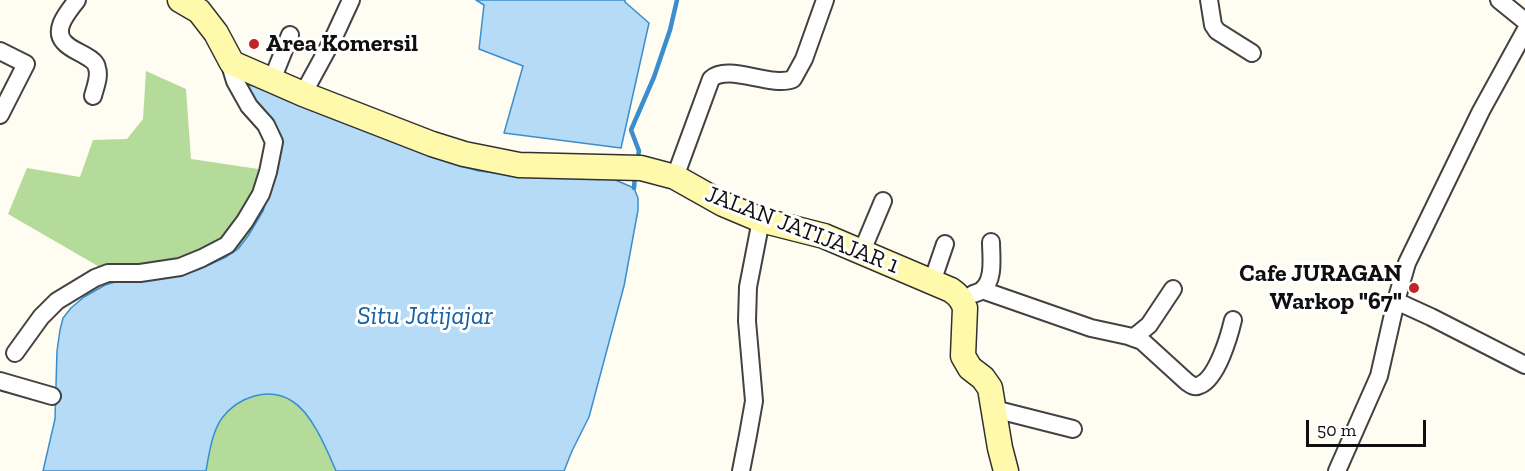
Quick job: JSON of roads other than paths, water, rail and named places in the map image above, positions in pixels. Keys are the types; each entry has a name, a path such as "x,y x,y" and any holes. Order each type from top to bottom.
{"street":[{"path":"77,0 64,17 60,36 65,44 92,60 97,66 98,74 93,96"},
{"path":"15,353 41,317 57,301 95,278 108,273 140,273 180,267 226,245 245,221 261,194 274,142 266,125 249,106 235,81 231,68 232,63 216,33 199,11 180,0"},
{"path":"303,94 351,0"},
{"path":"675,177 711,79 723,74 770,80 793,79 804,59 825,0"},
{"path":"1209,0 1213,25 1217,31 1252,53"},
{"path":"1499,0 1525,21"},
{"path":"1337,471 1379,376 1407,263 1427,219 1525,31"},
{"path":"272,80 290,36"},
{"path":"0,51 26,64 0,115"},
{"name":"JALAN JATIJAJAR 1","path":"232,63 303,94 432,144 464,154 519,165 636,168 675,177 723,204 761,220 824,236 957,294"},
{"path":"862,251 883,201"},
{"path":"741,471 754,401 747,321 748,287 761,220"},
{"path":"957,294 973,294 982,290 989,281 992,264 991,242"},
{"path":"932,282 945,244"},
{"path":"1133,338 1149,325 1173,289"},
{"path":"982,290 1092,328 1142,341 1186,382 1194,386 1200,386 1209,379 1219,362 1233,320"},
{"path":"957,294 965,308 963,356 970,368 983,378 990,388 1006,471"},
{"path":"1396,301 1431,316 1525,365"},
{"path":"0,381 52,396"},
{"path":"993,409 1073,429"}],"water":[{"path":"476,0 625,0 649,23 621,148 504,133 523,66 479,49 484,5"},
{"name":"Situ Jatijajar","path":"246,85 255,86 460,166 505,174 613,179 634,188 638,198 638,210 624,286 589,417 564,471 336,471 306,414 292,401 274,394 264,394 236,404 222,418 213,436 206,471 43,471 55,419 57,351 60,330 63,318 71,308 84,297 105,285 122,280 185,274 226,257 238,249 263,211 275,155"}],"waterway":[{"path":"637,161 639,151 631,130 654,77 670,30 677,0"},
{"path":"634,188 635,175"}],"place":[{"name":"Area Komersil","path":"254,44"},
{"name":"Cafe JURAGAN Warkop \"67\"","path":"1414,288"}]}
